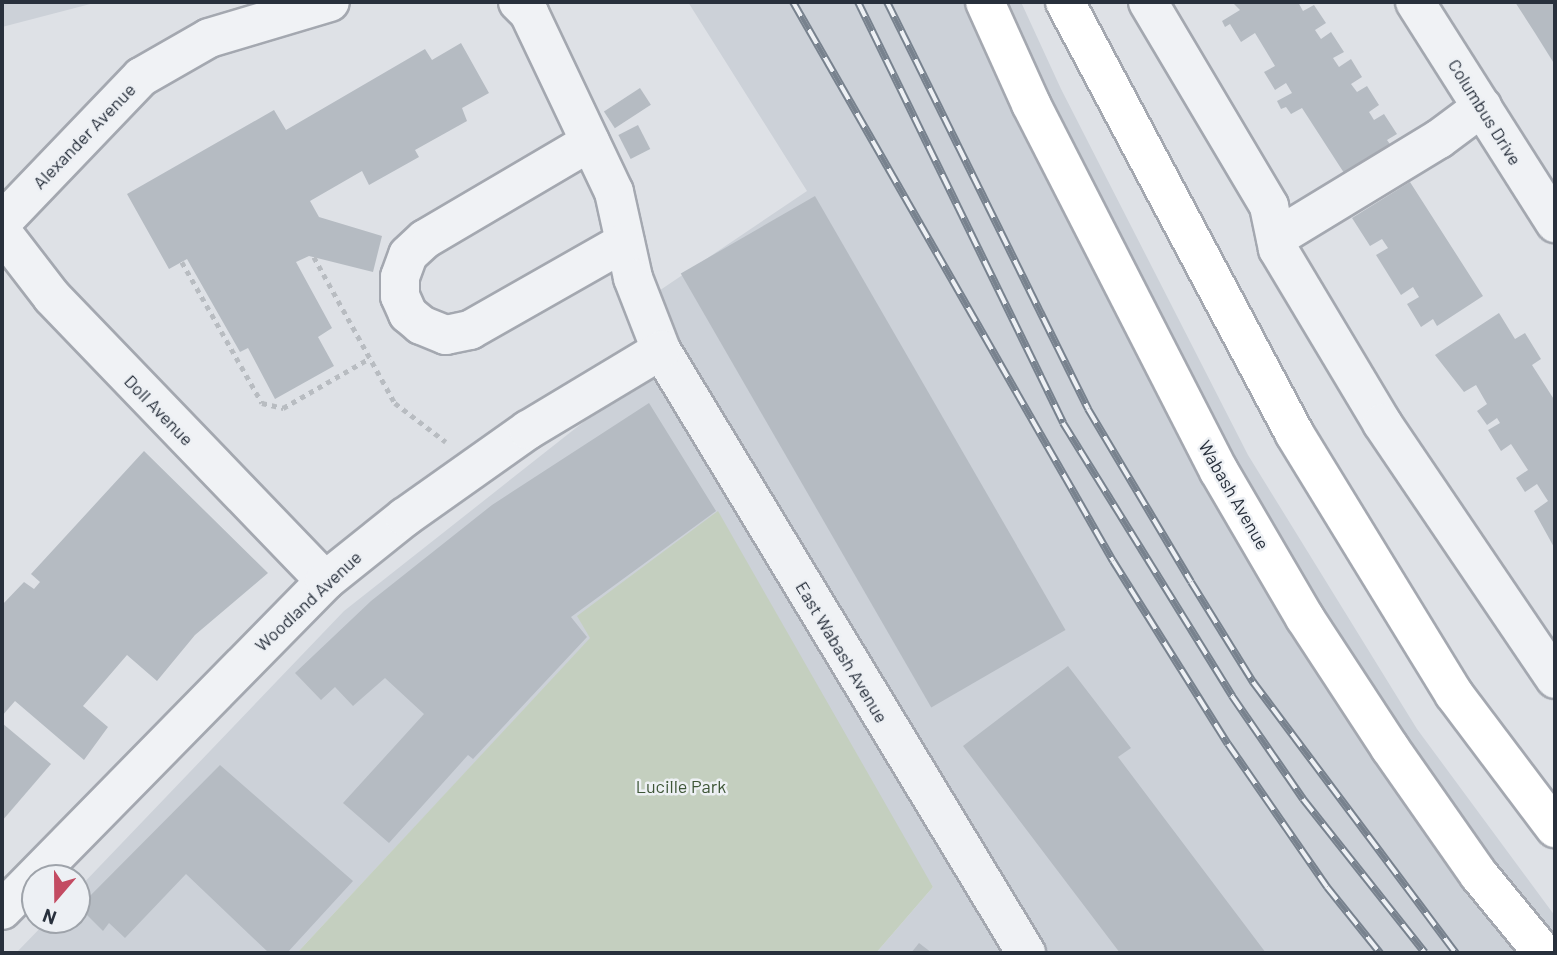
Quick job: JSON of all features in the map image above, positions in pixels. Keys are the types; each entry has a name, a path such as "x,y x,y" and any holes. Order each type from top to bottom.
{"main road":[{"name":"Wabash Avenue","path":"985,2 1031,104 1226,482 1390,747 1479,875 1542,953"},
{"path":"1065,2 1300,445 1454,694 1555,828"}],"street":[{"name":"Alexander Avenue","path":"2,222 141,77 209,38 330,2"},
{"path":"518,2 529,13 614,192 633,278 662,349"},
{"path":"1148,2 1269,206 1278,249 1382,423 1555,679"},
{"name":"Columbus Drive","path":"1415,2 1482,107 1545,183 1555,223"},
{"path":"1276,237 1482,107"},
{"path":"590,142 425,239 408,255 400,277 400,296 408,314 421,325 446,335 470,330 625,242"},
{"name":"Doll Avenue","path":"2,232 52,297 325,581"},
{"name":"Woodland Avenue","path":"2,910 325,581 405,517 528,430 662,349"},
{"name":"East Wabash Avenue","path":"662,349 1026,953"}],"path":[{"path":"314,257 396,403 451,446"},
{"path":"182,262 262,402 282,408 370,358"}],"shaded area":[{"path":"2,2 98,2 2,27"},
{"path":"688,2 1021,2 1061,89 1248,455 1417,729 1555,916 1555,953 876,953 933,887 907,847 578,616 591,638 297,953 16,953 34,934 91,934 91,875 344,611 671,353 641,303 807,191"}],"green space":[{"name":"Lucille Park","path":"718,511 933,887 876,953 297,953 590,638 577,616"}],"building":[{"path":"1232,2 1298,2 1303,11 1314,5 1326,23 1315,30 1321,39 1331,32 1344,52 1333,58 1339,67 1351,59 1362,77 1351,84 1357,92 1367,86 1379,105 1369,112 1374,120 1384,114 1397,134 1387,140 1392,147 1346,176 1302,108 1291,114 1286,107 1281,109 1277,101 1292,93 1286,83 1275,90 1264,72 1275,66 1255,33 1241,42 1230,24 1225,27 1222,21 1240,10"},
{"path":"1515,2 1555,2 1555,65 1535,33"},
{"path":"461,43 489,93 462,108 467,121 415,150 419,157 369,185 362,171 310,201 319,217 382,236 373,272 309,256 296,262 332,328 318,337 334,366 275,399 248,348 240,352 187,259 169,269 127,194 274,110 286,130 425,49 432,60"},
{"path":"640,88 651,105 615,128 604,111"},
{"path":"638,125 650,149 631,159 618,135"},
{"path":"1410,182 1483,296 1437,326 1433,319 1421,327 1407,304 1419,297 1413,287 1401,295 1376,255 1388,248 1382,239 1370,246 1352,218"},
{"path":"815,196 1066,630 931,707 681,274"},
{"path":"1499,313 1515,339 1525,333 1541,359 1532,365 1555,401 1555,549 1534,511 1548,501 1537,484 1525,492 1516,478 1528,470 1511,444 1501,451 1488,430 1500,423 1497,418 1487,425 1477,411 1487,404 1476,385 1464,392 1435,355"},
{"path":"649,403 716,511 571,617 587,637 473,759 468,755 389,843 343,803 424,714 385,678 353,706 335,687 321,700 295,673 371,601 492,505"},
{"path":"144,451 268,573 195,635 157,681 127,655 83,706 108,727 84,760 15,701 2,716 2,605 24,582 34,589 40,582 31,574"},
{"path":"1068,666 1131,748 1118,757 1266,953 1120,953 963,746"},
{"path":"2,723 51,764 2,821"},
{"path":"220,765 353,881 287,953 269,953 186,874 125,938 109,923 103,931 91,919 91,895"},
{"path":"919,943 932,953 911,953"}],"railway":[{"path":"793,2 1113,561 1228,744 1327,887 1380,953"},
{"path":"858,2 1063,423 1232,696 1303,799 1425,953"},
{"path":"887,2 1088,409 1191,582 1253,682 1456,953"}]}
